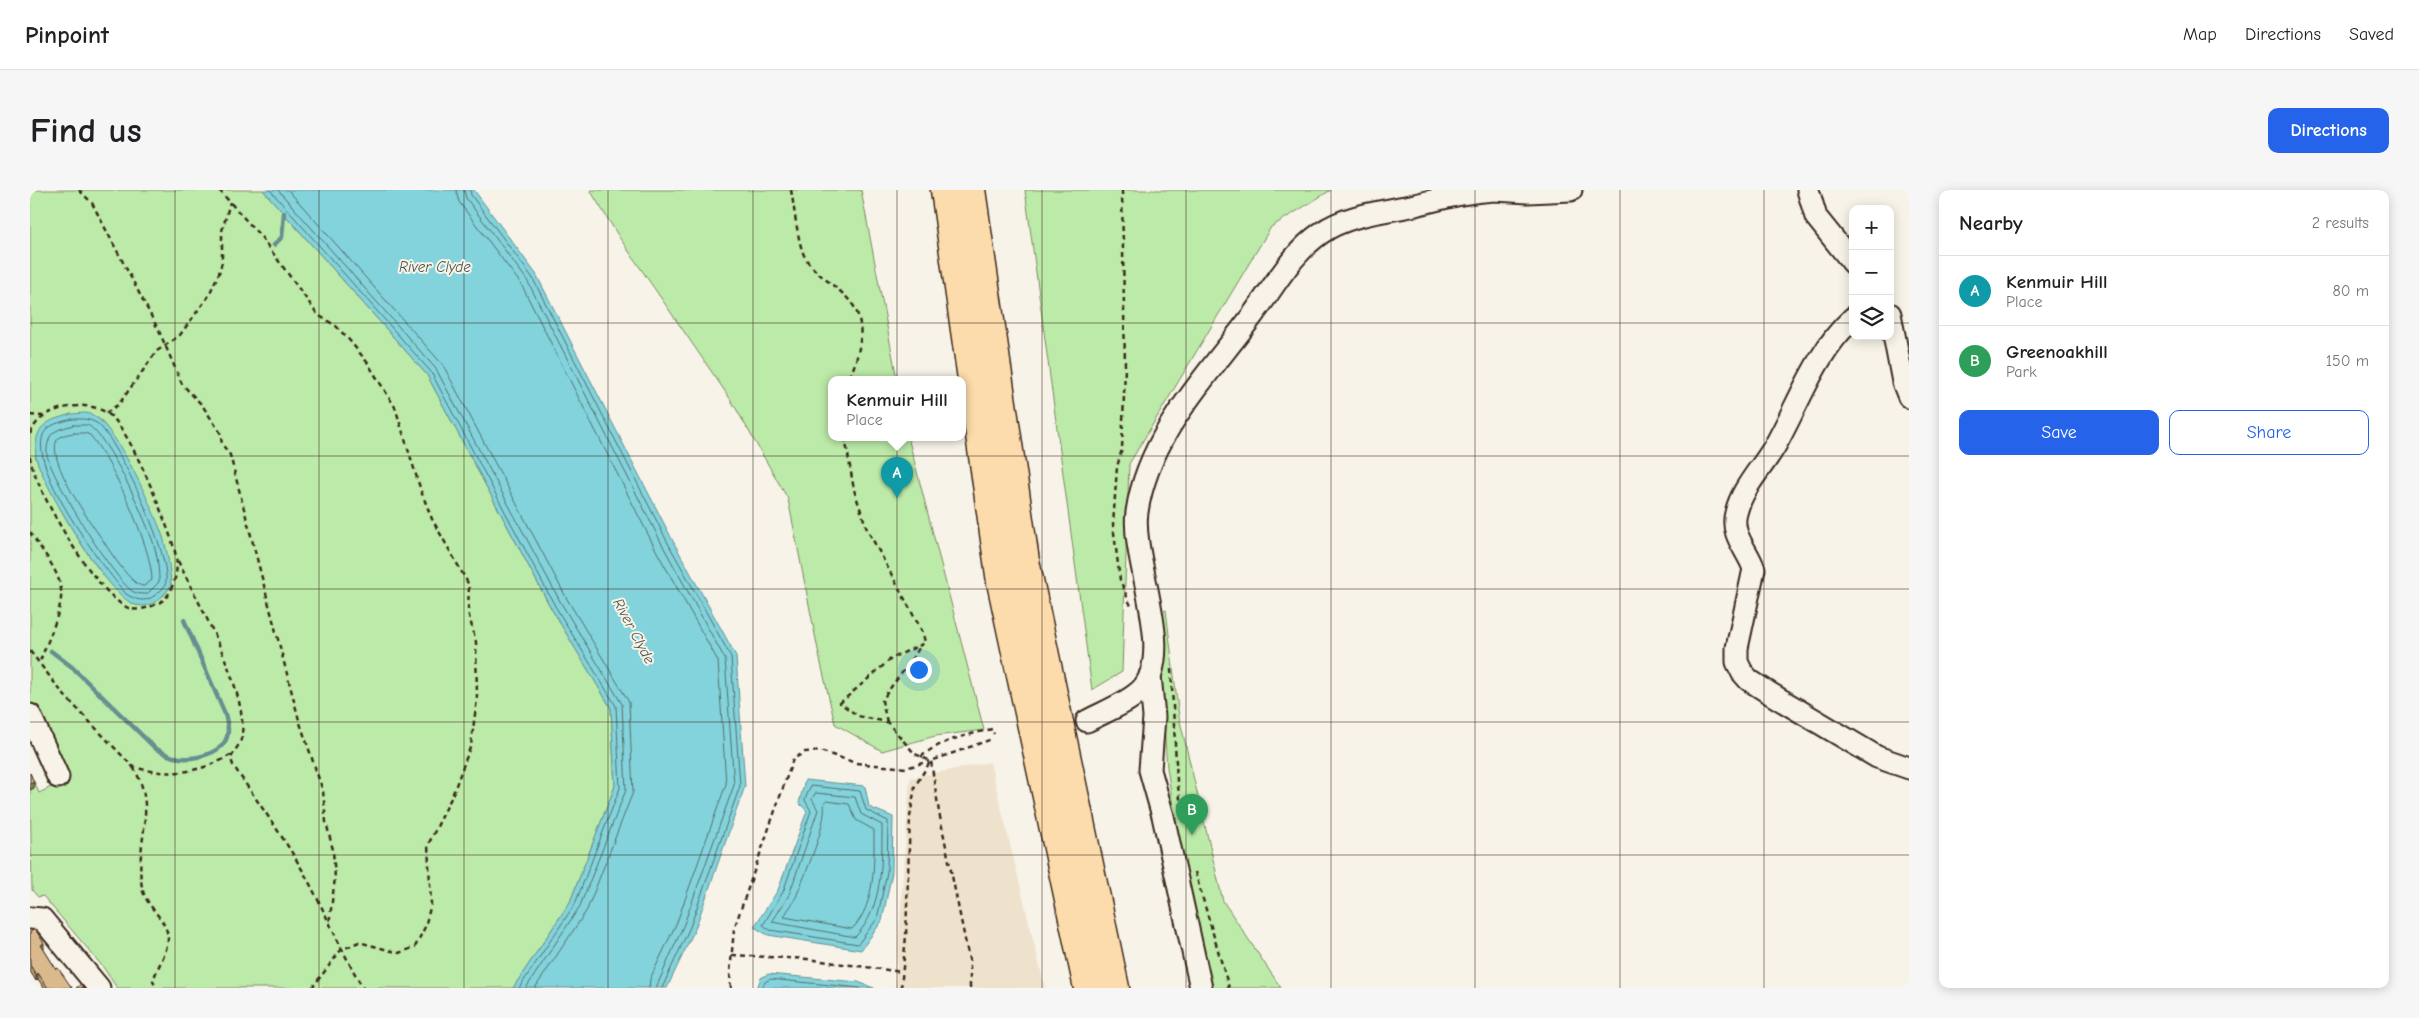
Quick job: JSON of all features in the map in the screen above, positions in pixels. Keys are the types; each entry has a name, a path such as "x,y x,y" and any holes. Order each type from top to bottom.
{"highway":[{"path":"945,190 1001,582 1088,988"},
{"path":"970,190 1025,561 1115,988"}],"street":[{"path":"1201,988 1163,816 1150,770 1154,716 1150,675 1155,646 1148,591 1138,547 1137,513 1143,485 1161,442 1196,385 1251,318 1290,261 1321,233 1342,221 1463,192 1571,190"},
{"path":"1808,190 1816,217 1849,258"},
{"path":"1849,323 1824,352 1776,445 1741,499 1735,514 1736,530 1741,545 1751,558 1754,569 1738,648 1737,662 1749,680 1771,694 1877,757 1909,768"},
{"path":"1894,335 1903,382 1909,397"},
{"path":"1087,721 1141,690 1150,675"},
{"path":"30,715 58,777"},
{"path":"30,918 42,919 99,988"}],"path":[{"path":"79,190 92,203 159,331 182,384 202,405 220,432 222,444 230,455 299,720 323,791 326,822 333,850 335,878 329,924"},
{"path":"219,190 262,238 318,315 336,326 350,340 372,370 395,407 421,491 432,519 469,585 468,612 476,642 477,699 471,745 452,796 428,845 431,904 425,927 415,947 399,953 359,942 341,950 312,988"},
{"path":"791,190 804,256 814,269 850,300 858,317 861,348 850,376"},
{"path":"1122,190 1125,367 1122,449"},
{"path":"106,413 119,404 157,351 180,335 208,298 220,267 222,231 230,202"},
{"path":"30,415 43,416 66,407 85,405 106,413 118,423 144,473 169,529 177,561 224,656 232,681 242,726 241,740 231,759 233,765 293,855 341,950 363,988"},
{"path":"30,434 43,416"},
{"path":"846,441 854,490 867,529 923,633 925,643 892,658 840,703 858,716 887,722"},
{"path":"30,458 36,482 46,500 88,569 115,600 130,608 143,609 155,605 166,598 172,586 177,561"},
{"path":"30,532 55,574 62,597 40,662"},
{"path":"921,644 914,660 894,681 882,701 887,722 915,754 931,761"},
{"path":"30,651 64,695 132,766 140,779 147,810 141,868 142,888 153,910 166,927 168,939 153,981 156,988"},
{"path":"1170,663 1177,781 1185,828"},
{"path":"921,757 929,750 957,738 992,729 994,734"},
{"path":"731,988 734,929 793,759 805,752 820,751 856,763 906,768 992,739"},
{"path":"132,766 147,771 176,773 197,770 218,763 233,753"},
{"path":"901,988 909,878 910,817 915,786 931,761"},
{"path":"931,761 939,812 970,964 970,988"},
{"path":"1193,866 1228,988"},
{"path":"732,955 807,959 902,972"}],"shaded area":[{"path":"990,762 1045,988 895,988 910,778"}],"green space":[{"path":"30,190 263,190 427,375 551,608 611,708 615,786 570,902 513,988 117,988 103,967 43,896 38,897 32,890 30,790 34,788 30,773 39,793 65,780 30,706","holes":["90,414 102,421 146,501 162,535 171,586 163,596 136,605 122,595 92,560 64,516 35,456"]},
{"path":"590,190 861,190 896,376 828,376 828,441 909,441 984,730 935,736 882,751 835,724 819,655 788,499 731,400 619,237"},
{"path":"1025,190 1331,190 1271,227 1129,464 1122,672 1092,690"},
{"path":"1166,610 1179,717 1223,901 1281,988 1206,988 1192,926 1167,768 1156,613"}],"water":[{"name":"River Clyde","path":"263,190 474,190 536,274 674,543 736,656 745,786 695,929 667,988 513,988 570,902 615,786 611,708 551,608 427,375"},
{"path":"71,414 90,414 100,420 122,449 152,508 165,543 171,586 152,604 136,605 124,598 110,583 79,540 41,472 36,458 36,441 39,432 49,422"},
{"path":"805,780 865,786 869,807 893,817 892,872 882,921 861,950 768,935 754,927 778,890 807,811 799,803"},
{"path":"768,974 858,982 874,988 757,988 761,978"}],"building":[{"path":"30,773 34,782 30,784"},
{"path":"35,929 44,943 41,945 56,969 58,968 72,988 48,988 38,973 36,975 30,965 30,932"}],"waterway":[{"path":"274,245 282,237 284,213"},
{"path":"51,651 72,667 156,749 174,757 199,757 216,750 222,745 228,728 225,714 184,620"}],"place":[{"name":"Kenmuir Hill","path":"897,498"},
{"name":"Greenoakhill","path":"1192,835"}]}
